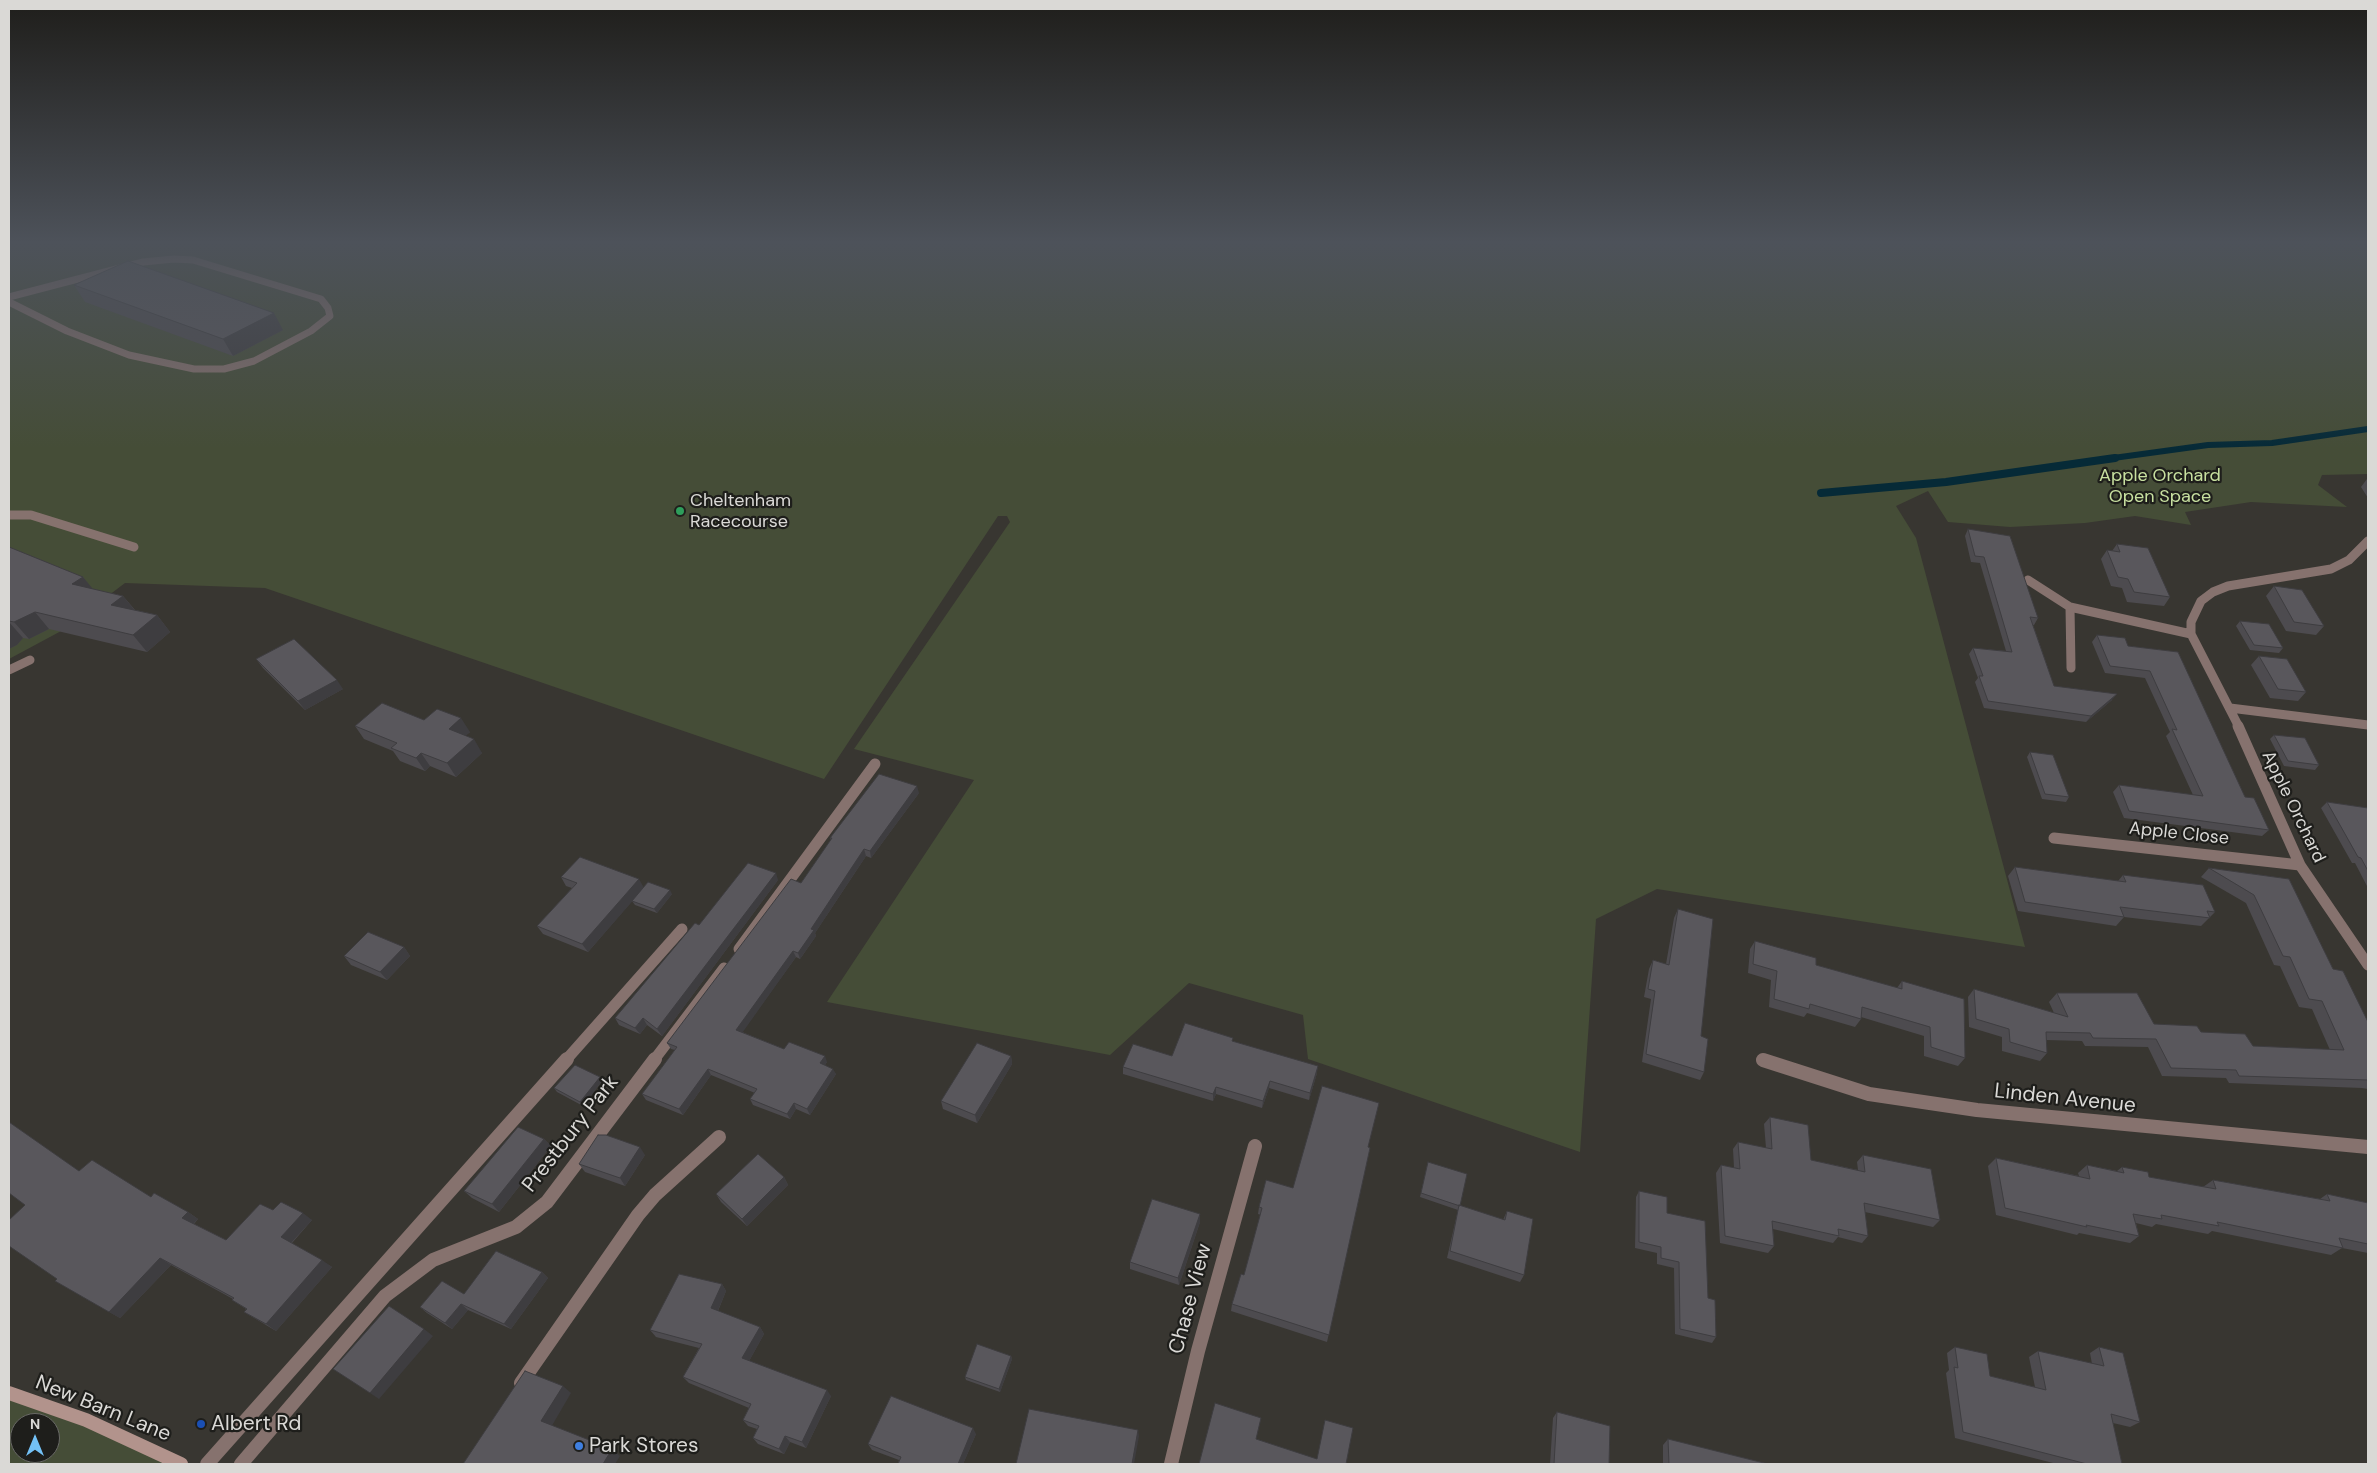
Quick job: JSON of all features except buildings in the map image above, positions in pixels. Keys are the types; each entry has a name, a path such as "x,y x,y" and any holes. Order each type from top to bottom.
{"main road":[{"name":"New Barn Lane","path":"9,1393 86,1420 181,1464"}],"street":[{"path":"29,312 68,331 129,355 194,369 224,369 254,361 311,331 330,316 329,312"},
{"path":"9,515 31,515 134,547"},
{"path":"2028,580 2070,606 2191,634 2191,622 2195,611 2201,601 2213,592 2246,582 2331,569 2349,560 2368,541"},
{"path":"2070,606 2071,668"},
{"name":"Apple Orchard","path":"2191,634 2230,708 2300,865 2368,965"},
{"path":"9,670 30,660"},
{"path":"2230,708 2368,725"},
{"name":"Prestbury Park","path":"241,1464 364,1318 385,1296 433,1260 516,1227 547,1202 875,764"},
{"name":"Apple Close","path":"2054,838 2300,865"},
{"path":"206,1464 682,929"},
{"name":"Linden Avenue","path":"1763,1060 1869,1094 1977,1110 2368,1147"},
{"path":"515,1392 638,1215 655,1195 719,1137"},
{"name":"Chase View","path":"1171,1464 1198,1351 1255,1146"}],"green space":[{"name":"Apple Orchard Open Space","path":"9,312 2368,312 2368,474 2322,475 2318,485 2347,507 2251,502 2185,512 2191,525 2135,516 2085,523 2010,527 1948,522 1928,491 1896,506 1916,538 2025,947 1657,889 1596,919 1580,1152 1308,1059 1303,1015 1189,983 1110,1055 827,1002 974,780 854,749 1010,522 1007,516 998,516 824,779 265,588 125,583 63,630 9,659"},
{"path":"9,1393 57,1413 10,1413 10,1463 60,1463 60,1414 181,1464 9,1464"}],"waterway":[{"path":"2106,459 2208,445 2272,443 2368,429"},
{"path":"1821,493 1946,482 2115,458"}],"place":[{"name":"Cheltenham Racecourse","path":"680,511"},
{"name":"Albert Rd","path":"201,1424"},
{"name":"Park Stores","path":"579,1446"}]}
